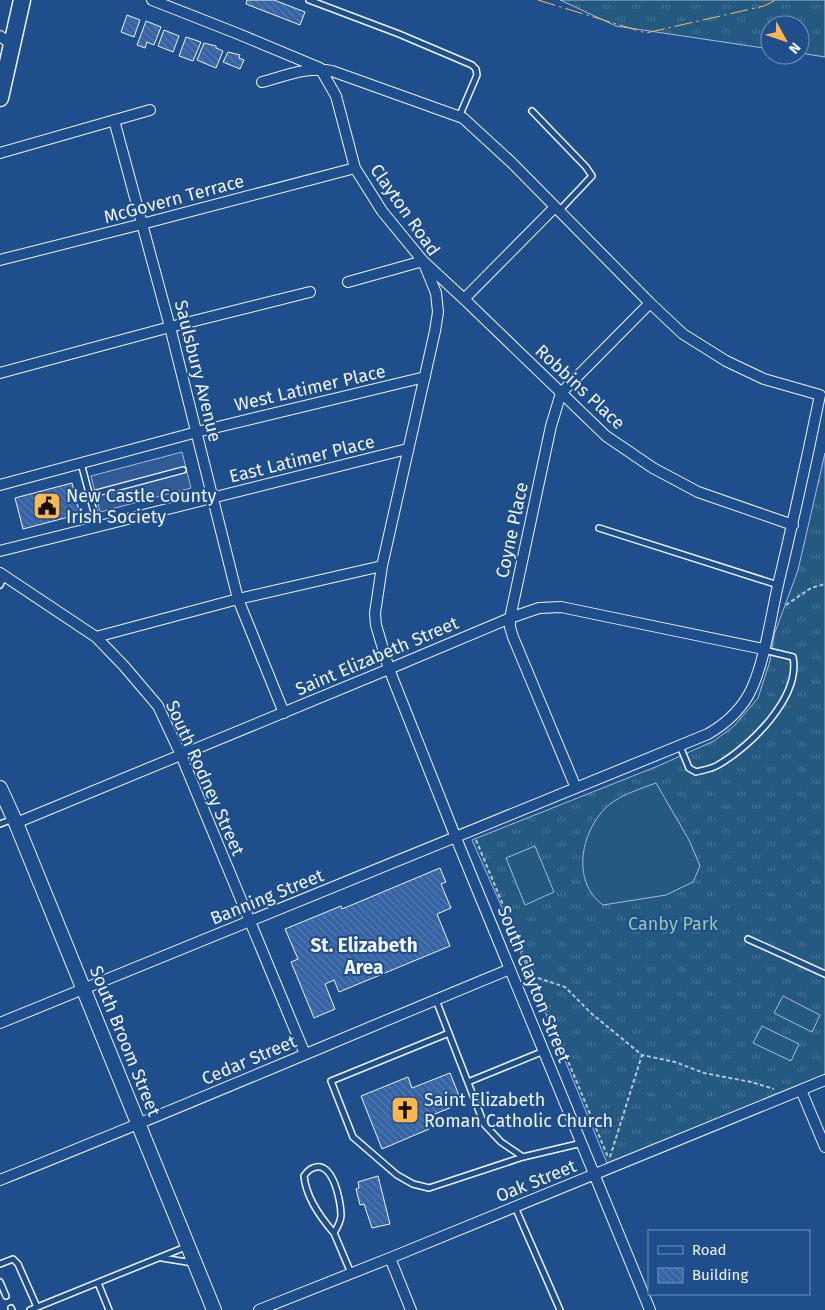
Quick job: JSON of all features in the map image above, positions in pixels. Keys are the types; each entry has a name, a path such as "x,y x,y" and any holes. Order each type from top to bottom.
{"main road":[{"path":"0,98 6,40 22,0"}],"street":[{"path":"152,0 236,32 320,68 461,117 511,162 650,303"},
{"path":"262,82 301,71 320,68"},
{"name":"Clayton Road","path":"320,68 336,96 355,168 382,212 423,261 436,293 438,312 382,566 375,613 376,625 390,669"},
{"path":"0,153 150,110"},
{"name":"Saulsbury Avenue","path":"114,120 170,327 238,600 284,713"},
{"name":"McGovern Terrace","path":"0,260 355,168"},
{"path":"464,299 557,209"},
{"path":"348,282 423,261"},
{"name":"Robbins Place","path":"423,261 606,436 652,468 698,492 793,524"},
{"path":"0,373 170,327 310,292"},
{"name":"Coyne Place","path":"576,788 513,637 510,618 551,426 561,393 650,303"},
{"name":"Banning Street","path":"0,1023 680,746 717,729 737,711 752,689 756,677 793,524 820,395 764,379 726,361 683,334 650,303"},
{"name":"West Latimer Place","path":"0,485 197,432 425,377"},
{"name":"East Latimer Place","path":"0,551 407,449"},
{"path":"96,637 238,600 382,566"},
{"name":"South Rodney Street","path":"1,578 96,637 158,706 181,755 305,1054"},
{"name":"Saint Elizabeth Street","path":"15,821 284,713 510,618 539,608 561,607 763,650"},
{"name":"South Clayton Street","path":"390,669 456,838 650,1310"},
{"name":"South Broom Street","path":"0,788 140,1125 214,1310"},
{"name":"Cedar Street","path":"0,1180 140,1125 510,969"},
{"name":"Oak Street","path":"259,1310 825,1080"},
{"path":"801,1090 825,1147"},
{"path":"390,1258 411,1310"}],"lane":[{"path":"309,0 472,65 476,69 477,76 461,117"},
{"path":"532,110 586,167 592,176 557,209"},
{"path":"81,463 98,526"},
{"path":"90,495 183,470"},
{"path":"599,528 778,585"},
{"path":"680,746 690,768 696,772 716,766 750,742 773,717 788,689 795,666 793,657 763,650"},
{"path":"0,824 15,821"},
{"path":"748,939 825,974"},
{"path":"436,1000 484,1124 501,1142 523,1157"},
{"path":"449,1033 331,1081 353,1137 397,1175 413,1184 429,1188 523,1157 582,1143"},
{"path":"468,1082 544,1051"},
{"path":"334,1233 342,1216 337,1188 328,1171 321,1167 312,1168 304,1176 305,1188 322,1220 334,1233 351,1274"},
{"path":"515,1207 560,1310"},
{"path":"30,1310 188,1246"},
{"path":"161,1258 196,1264"},
{"path":"0,1264 13,1259 18,1264 37,1308"},
{"path":"0,1282 6,1296"},
{"path":"98,1283 110,1310"},
{"path":"46,1304 49,1310"}],"path":[{"path":"771,615 811,588 825,584"},
{"path":"472,830 609,1159 642,1055"},
{"path":"515,981 538,978 565,988 592,1014 642,1055 676,1062 704,1073 780,1090 784,1097"}],"green space":[{"path":"560,0 825,0 825,57 810,55 810,15 760,15 760,48 616,26"},
{"name":"Canby Park","path":"825,453 825,1075 607,1163 507,919 472,840 658,766 714,741 734,726 758,698 770,661 774,635 798,570"},
{"path":"656,783 689,840 700,866 693,882 666,895 603,905 593,895 586,882 583,869 583,854 586,840 600,814 610,804 620,797"},
{"path":"535,846 554,892 525,905 506,858"},
{"path":"783,996 820,1015 812,1032 774,1013"},
{"path":"762,1026 799,1044 791,1061 753,1043"}],"shaded area":[{"path":"182,452 191,488 100,512 91,476"}],"building":[{"path":"247,0 274,0 305,12 300,25 246,4"},
{"path":"127,15 140,20 134,37 121,32"},
{"path":"146,21 161,27 154,45 147,42 145,48 137,45"},
{"path":"164,30 179,36 173,52 158,46"},
{"path":"186,37 201,42 193,61 179,56"},
{"path":"204,43 216,46 216,48 223,51 216,68 197,60"},
{"path":"228,52 240,55 239,58 244,60 240,69 223,62"},
{"name":"New Castle County Irish Society","path":"72,483 80,514 23,529 15,498"},
{"path":"440,868 446,882 441,884 451,908 437,914 450,946 339,992 334,980 325,984 335,1009 314,1018 291,962 298,959 285,929 341,906 342,909"},
{"name":"Saint Elizabeth Roman Catholic Church","path":"450,1073 462,1103 425,1118 429,1129 382,1149 361,1096 408,1077 412,1088"},
{"path":"378,1176 390,1224 372,1228 364,1204 360,1205 356,1189 359,1188 358,1182"}],"power":[{"path":"538,0 646,33 764,6 776,0"}],"place":[{"name":"New Castle County Irish Society","path":"47,506"},
{"name":"Saint Elizabeth Roman Catholic Church","path":"405,1110"}],"district":[{"name":"St. Elizabeth Area","path":"364,956"}]}
